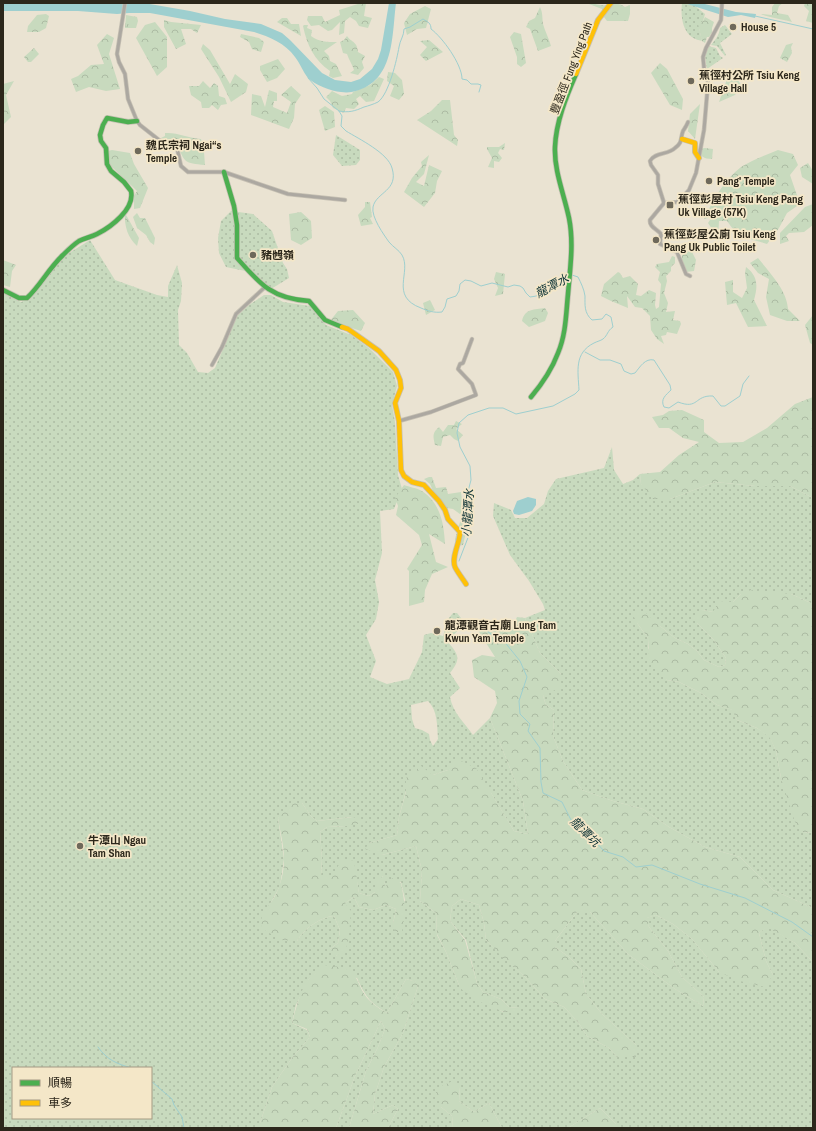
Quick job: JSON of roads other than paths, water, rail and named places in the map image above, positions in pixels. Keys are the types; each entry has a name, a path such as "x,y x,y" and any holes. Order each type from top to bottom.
{"street":[{"path":"125,3 117,54 125,74 128,99 137,121 159,140 175,146 179,152 181,166 185,171 224,172 288,194 345,200"},
{"name":"豐盈徑 Fung Ying Path","path":"531,397 540,386 558,354 564,326 569,280 569,219 556,168 555,146 558,128 569,92 594,29 611,3"},
{"path":"690,276 685,273 677,252 660,244 661,234 650,223 650,220 664,203 677,202 682,198 689,190 695,178 705,119 708,83 703,57 706,48 718,28 722,17 722,5"},
{"path":"3,290 19,298 27,298 48,271 71,248 85,237 95,235 106,228 126,210 131,202 132,196 130,189 111,171 107,165 106,148 100,140 100,133 104,121 107,118 128,122 137,121"},
{"path":"664,203 658,184 658,175 650,161 655,155 674,150 682,141 683,131 688,122"},
{"path":"682,139 695,143 695,152 699,158"},
{"path":"224,172 233,198 237,225 237,258 264,288 288,300 309,301 325,320 348,329 379,351 396,370 401,388 395,403 399,421 401,470 404,476 412,482 424,485 439,501 445,510 448,519 460,532 460,539 454,560 455,566 466,584"},
{"path":"212,365 222,347 236,314 264,288"},
{"path":"399,421 431,412 476,395 472,384 458,369 460,364 463,363 466,358 472,339"}],"water":[{"path":"3,3 144,3 225,19 261,24 282,33 322,73 335,80 351,82 360,79 372,69 378,59 381,50 389,3 396,3 390,53 379,76 371,84 359,90 346,92 333,90 315,83 308,78 297,59 287,48 271,38 254,32 150,13 117,14 78,11 3,11"},
{"path":"684,3 701,3 736,12 756,14 755,18 741,15 728,17"},
{"path":"528,497 536,499 536,505 532,511 519,515 514,514 513,511 517,501"}],"waterway":[{"path":"755,16 813,29"},
{"path":"339,111 355,111 376,103 382,98 392,76 404,29 423,19 429,23 431,29 451,51 459,66 462,79 467,80 471,84 481,85 479,92"},
{"name":"龍潭水","path":"308,78 324,99 339,111 342,116 341,126 346,131 379,152 385,157 392,168 392,182 375,202 373,211 378,226 391,244 402,255 405,269 403,283 404,290 406,297 411,303 429,311 442,312 447,299 456,296 459,291 460,284 465,280 481,286 492,283 508,287 514,285 520,286 530,297 545,293 567,278"},
{"name":"小龍潭水","path":"459,561 469,535 470,508 466,499 471,480 470,466 460,447 457,433 459,423 468,415 489,408 503,408 516,414 553,406 575,394 579,390 578,369 580,357 588,347 603,339 613,327 611,317 606,314 602,319 592,320 589,317 582,286 578,277 572,275"},
{"path":"585,352 600,360 610,360 621,364 624,371 631,374 635,373 648,360 654,360 670,385 671,390 664,397 663,402 664,407 669,408 678,402 690,404 707,396 713,396 721,406 725,406 740,396 743,384 749,376"},
{"name":"龍潭坑","path":"480,626 503,640 520,661 527,677 519,701 520,714 530,724 528,731 540,748 541,782 543,793 562,802 571,820 583,828 604,851 623,857 636,867 652,865 700,884 745,898 792,922 813,937"},
{"path":"98,1047 113,1061 129,1067"},
{"path":"152,1082 172,1099 182,1117 184,1128"}],"place":[{"name":"House 5","path":"733,27"},
{"name":"蕉徑村公所 Tsiu Keng Village Hall","path":"691,81"},
{"name":"魏氏宗祠 Ngai“s Temple","path":"138,151"},
{"name":"Pang' Temple","path":"709,181"},
{"name":"蕉徑彭屋村 Tsiu Keng Pang Uk Village (57K)","path":"670,205"},
{"name":"蕉徑彭屋公廁 Tsiu Keng Pang Uk Public Toilet","path":"656,240"},
{"name":"豬乸嶺","path":"253,255"},
{"name":"龍潭觀音古廟 Lung Tam Kwun Yam Temple","path":"437,631"},
{"name":"牛潭山 Ngau Tam Shan","path":"80,846"}]}
